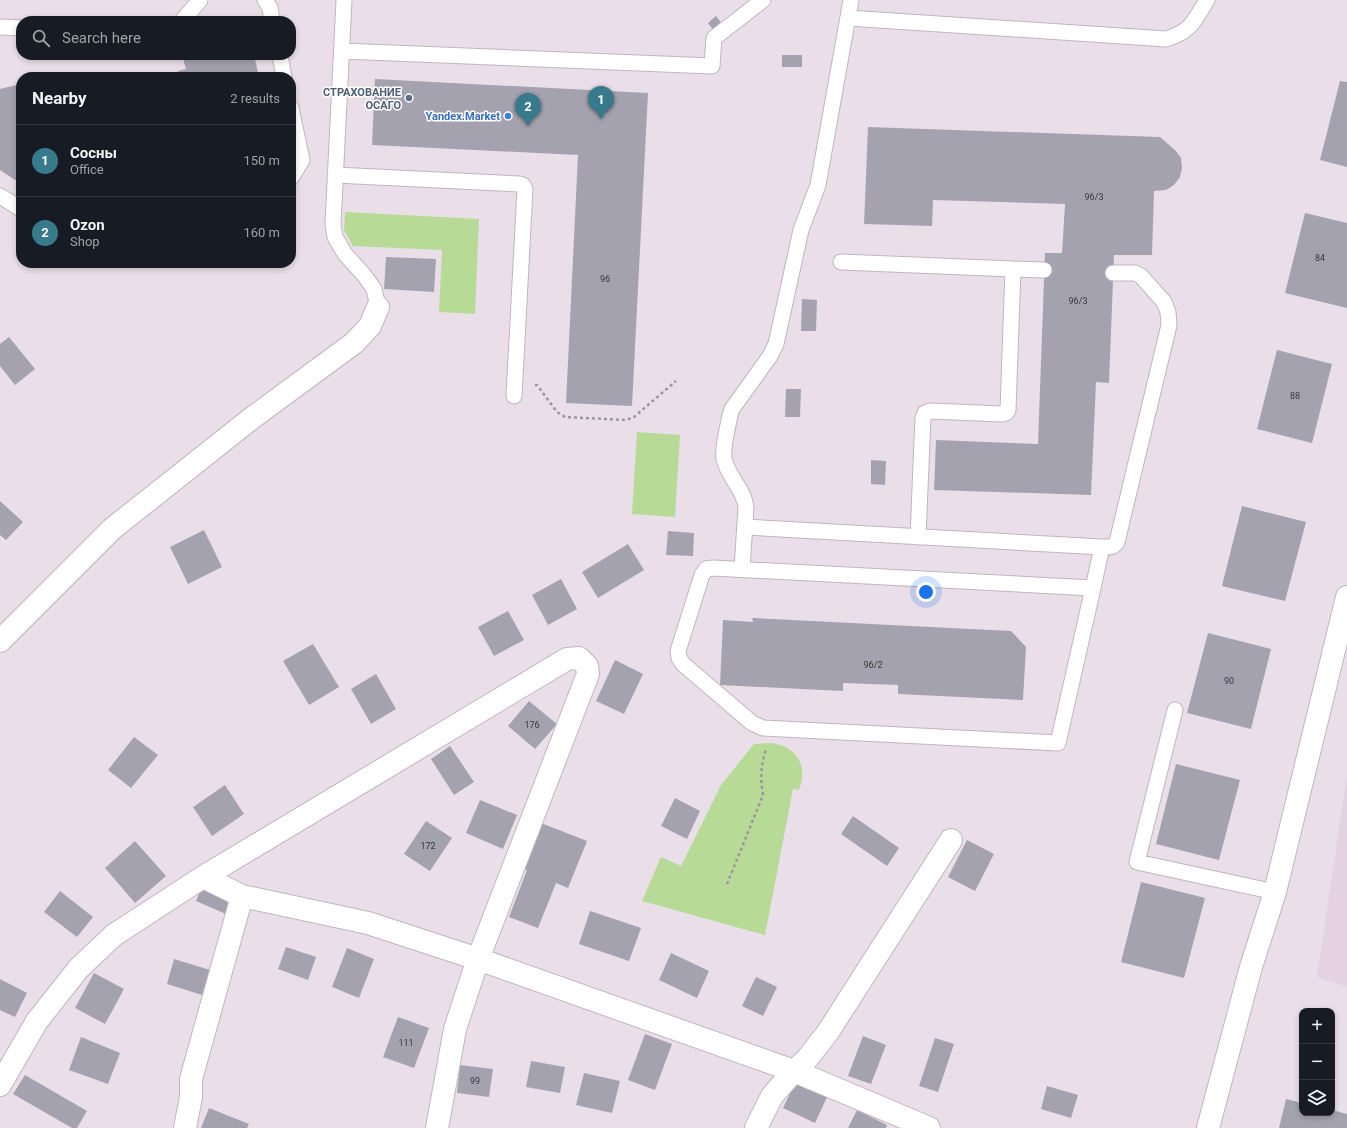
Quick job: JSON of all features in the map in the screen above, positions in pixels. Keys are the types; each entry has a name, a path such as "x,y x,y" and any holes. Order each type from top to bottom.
{"street":[{"path":"0,641 112,529 252,418 354,343 370,326 378,307"},
{"path":"1208,1128 1251,967 1275,892 1347,597"},
{"path":"0,1085 37,1021 78,968 114,935 203,877 567,659 579,658 587,666 588,674 478,959 456,1029 437,1128"},
{"path":"756,1128 772,1096 807,1059 828,1032 951,840"},
{"path":"203,877 242,896 368,923 478,959 794,1071 928,1128"},
{"path":"185,1128 191,1079 242,896"}],"lane":[{"path":"186,16 200,0"},
{"path":"265,0 270,8 271,16"},
{"path":"344,0 333,224 335,237 345,254 364,275 374,289 378,307"},
{"path":"342,51 712,66 714,38 763,0"},
{"path":"742,569 746,508 744,495 726,466 723,454 730,415 732,409 770,356 776,344 801,230 818,185 851,0"},
{"path":"848,18 1166,38 1179,35 1191,26 1207,0"},
{"path":"0,27 16,28"},
{"path":"281,60 283,72"},
{"path":"296,132 302,160 296,170"},
{"path":"336,174 523,185 514,396"},
{"path":"0,196 16,206"},
{"path":"841,262 1044,270"},
{"path":"918,537 923,418 925,413 1002,414 1006,413 1008,410 1013,268"},
{"path":"745,527 1102,547 1114,546 1117,542 1169,325 1168,312 1164,302 1141,276 1135,274 1113,273"},
{"path":"1093,588 742,569 706,569 702,575 678,651 679,658 683,664 752,723 763,728 1058,743 1093,588 1102,547"},
{"path":"1175,710 1138,862 1275,892"}],"path":[{"path":"546,398 556,412 565,417 631,419 676,381"},
{"path":"726,884 763,795 761,772 763,760 772,738 779,728"}],"shaded area":[{"path":"1347,775 1347,987 1317,977"}],"green space":[{"path":"345,212 479,219 475,314 439,312 442,250 353,246 344,230"},
{"path":"637,432 680,435 675,517 632,514"},
{"path":"772,743 781,745 788,749 799,759 802,774 799,790 793,789 765,935 642,901 661,857 681,866 721,785 754,744"}],"building":[{"path":"716,16 722,24 714,31 708,23"},
{"path":"782,55 802,55 802,67 782,67"},
{"path":"183,60 255,60 258,72 177,72 186,69"},
{"path":"375,79 648,93 632,406 566,403 578,155 372,145"},
{"path":"1340,81 1347,82 1347,167 1320,160"},
{"path":"16,85 16,181 0,170 0,89"},
{"path":"868,127 1160,137 1176,151 1181,158 1182,168 1180,177 1174,185 1166,190 1154,191 1152,255 1114,255 1109,383 1096,382 1091,495 934,490 936,440 1038,444 1045,253 1062,253 1065,204 933,200 932,226 864,224"},
{"path":"1305,213 1347,223 1347,308 1285,293"},
{"path":"386,257 436,259 434,292 384,289"},
{"path":"802,299 817,300 816,331 801,331"},
{"path":"9,337 35,369 15,385 0,366 0,344"},
{"path":"1277,350 1332,364 1312,443 1257,429"},
{"path":"786,389 801,389 800,417 785,417"},
{"path":"871,460 886,461 885,485 871,484"},
{"path":"0,501 23,522 6,540 0,535"},
{"path":"1242,506 1306,522 1285,601 1222,586"},
{"path":"204,530 222,567 188,584 170,547"},
{"path":"668,531 694,533 693,556 666,555"},
{"path":"628,544 644,570 598,598 582,572"},
{"path":"561,579 577,609 548,625 532,595"},
{"path":"508,611 524,640 494,656 478,627"},
{"path":"752,618 1011,631 1026,647 1023,700 898,694 898,685 843,683 843,691 720,685 723,620 753,622"},
{"path":"1208,633 1271,649 1251,729 1187,713"},
{"path":"313,644 339,687 309,705 283,661"},
{"path":"615,660 643,674 624,714 596,701"},
{"path":"376,674 396,709 371,724 351,689"},
{"path":"529,701 557,724 535,749 508,726"},
{"path":"134,737 158,755 131,788 108,770"},
{"path":"450,746 474,782 454,795 431,759"},
{"path":"1176,764 1240,780 1219,860 1156,844"},
{"path":"225,785 244,814 212,836 193,807"},
{"path":"675,798 700,811 687,839 661,826"},
{"path":"480,800 517,815 503,849 466,833"},
{"path":"853,816 899,848 887,866 841,834"},
{"path":"426,821 452,838 430,871 404,854"},
{"path":"541,823 587,841 568,888 556,883 538,928 509,917 527,870 523,869"},
{"path":"967,840 994,854 975,891 948,877"},
{"path":"135,841 166,876 135,903 105,868"},
{"path":"207,875 237,888 226,914 196,901"},
{"path":"1141,882 1205,898 1184,978 1121,962"},
{"path":"60,891 93,917 77,937 44,912"},
{"path":"590,911 641,928 629,961 579,944"},
{"path":"286,947 316,957 308,980 278,969"},
{"path":"347,948 374,959 359,998 332,987"},
{"path":"671,953 709,971 697,998 659,980"},
{"path":"174,959 210,970 202,995 167,984"},
{"path":"94,973 124,989 105,1024 75,1008"},
{"path":"756,977 777,987 763,1016 742,1006"},
{"path":"0,979 27,993 15,1017 0,1010"},
{"path":"398,1017 429,1028 414,1068 383,1057"},
{"path":"645,1034 672,1044 655,1090 628,1080"},
{"path":"863,1036 886,1045 871,1084 848,1076"},
{"path":"81,1037 120,1053 108,1084 69,1070"},
{"path":"935,1038 954,1044 938,1092 919,1086"},
{"path":"531,1061 565,1067 560,1093 526,1087"},
{"path":"460,1065 493,1069 489,1097 457,1093"},
{"path":"584,1073 620,1081 612,1113 576,1105"},
{"path":"25,1075 87,1111 77,1128 72,1128 13,1094"},
{"path":"796,1081 828,1095 815,1123 783,1108"},
{"path":"1047,1086 1078,1095 1071,1118 1041,1109"},
{"path":"1286,1099 1299,1102 1299,1116 1335,1116 1335,1111 1347,1114 1347,1128 1279,1128"},
{"path":"209,1108 249,1124 247,1128 201,1128"},
{"path":"857,1110 887,1125 886,1128 848,1128"}],"place":[{"name":"СТРАХОВАНИЕ ОСАГО","path":"409,98"},
{"name":"Yandex.Market","path":"508,116"},
{"name":"Сосны","path":"601,119"},
{"name":"Ozon","path":"528,126"}]}
